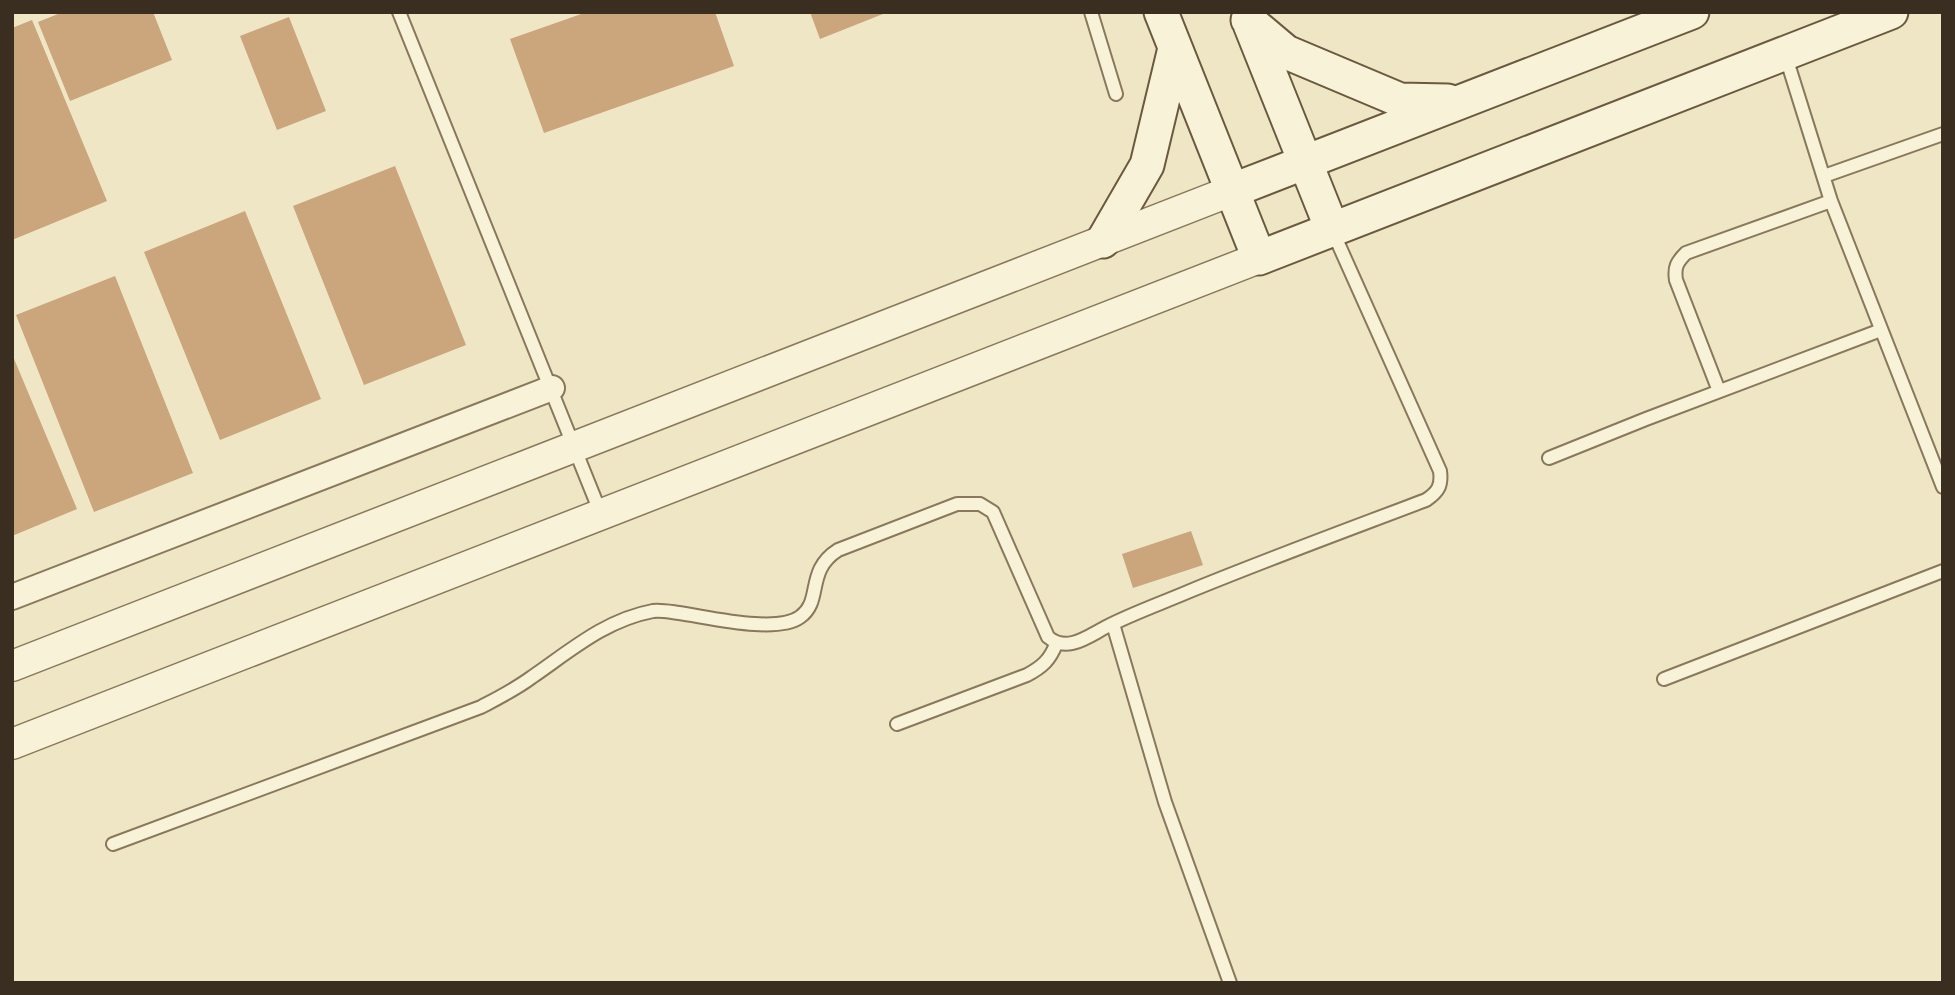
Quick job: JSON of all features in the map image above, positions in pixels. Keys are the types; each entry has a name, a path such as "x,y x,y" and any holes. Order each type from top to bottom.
{"main road":[{"path":"1161,12 1259,258 1891,12"},
{"path":"1231,191 1692,12"},
{"path":"1246,16 1286,52 1400,100 1464,101"},
{"path":"1246,16 1332,229"},
{"path":"1103,241 1147,165 1175,48"}],"street":[{"path":"12,666 1231,191"},
{"path":"12,744 1259,258"},
{"path":"12,597 552,388"}],"lane":[{"path":"399,12 601,514"},
{"path":"1091,12 1116,94"},
{"path":"1785,54 1831,201 1943,487"},
{"path":"1824,176 1943,134"},
{"path":"1719,391 1676,280 1678,260 1686,253 1831,201"},
{"path":"113,844 481,707 530,679 588,637 636,615 657,611 758,624 787,623 802,616 811,604 819,568 826,558 838,550 957,504 980,503 993,512 1048,637 1056,644 1064,645 1080,641 1113,624 1244,569 1426,500 1436,494 1441,483 1440,471 1332,229"},
{"path":"1549,458 1881,330"},
{"path":"1664,679 1943,571"},
{"path":"1113,624 1165,802 1230,983"},
{"path":"897,724 1027,675 1051,657 1056,644"}],"building":[{"path":"63,12 153,12 172,60 70,101 38,22"},
{"path":"587,12 715,12 734,66 544,133 510,39"},
{"path":"810,12 888,12 820,39"},
{"path":"289,17 326,111 277,130 240,36"},
{"path":"32,20 107,201 12,240 12,28"},
{"path":"395,166 466,345 364,385 293,206"},
{"path":"245,211 321,399 220,440 144,252"},
{"path":"115,276 193,473 94,512 16,315"},
{"path":"12,354 77,509 12,536"},
{"path":"1191,531 1203,565 1133,588 1122,554"}]}
